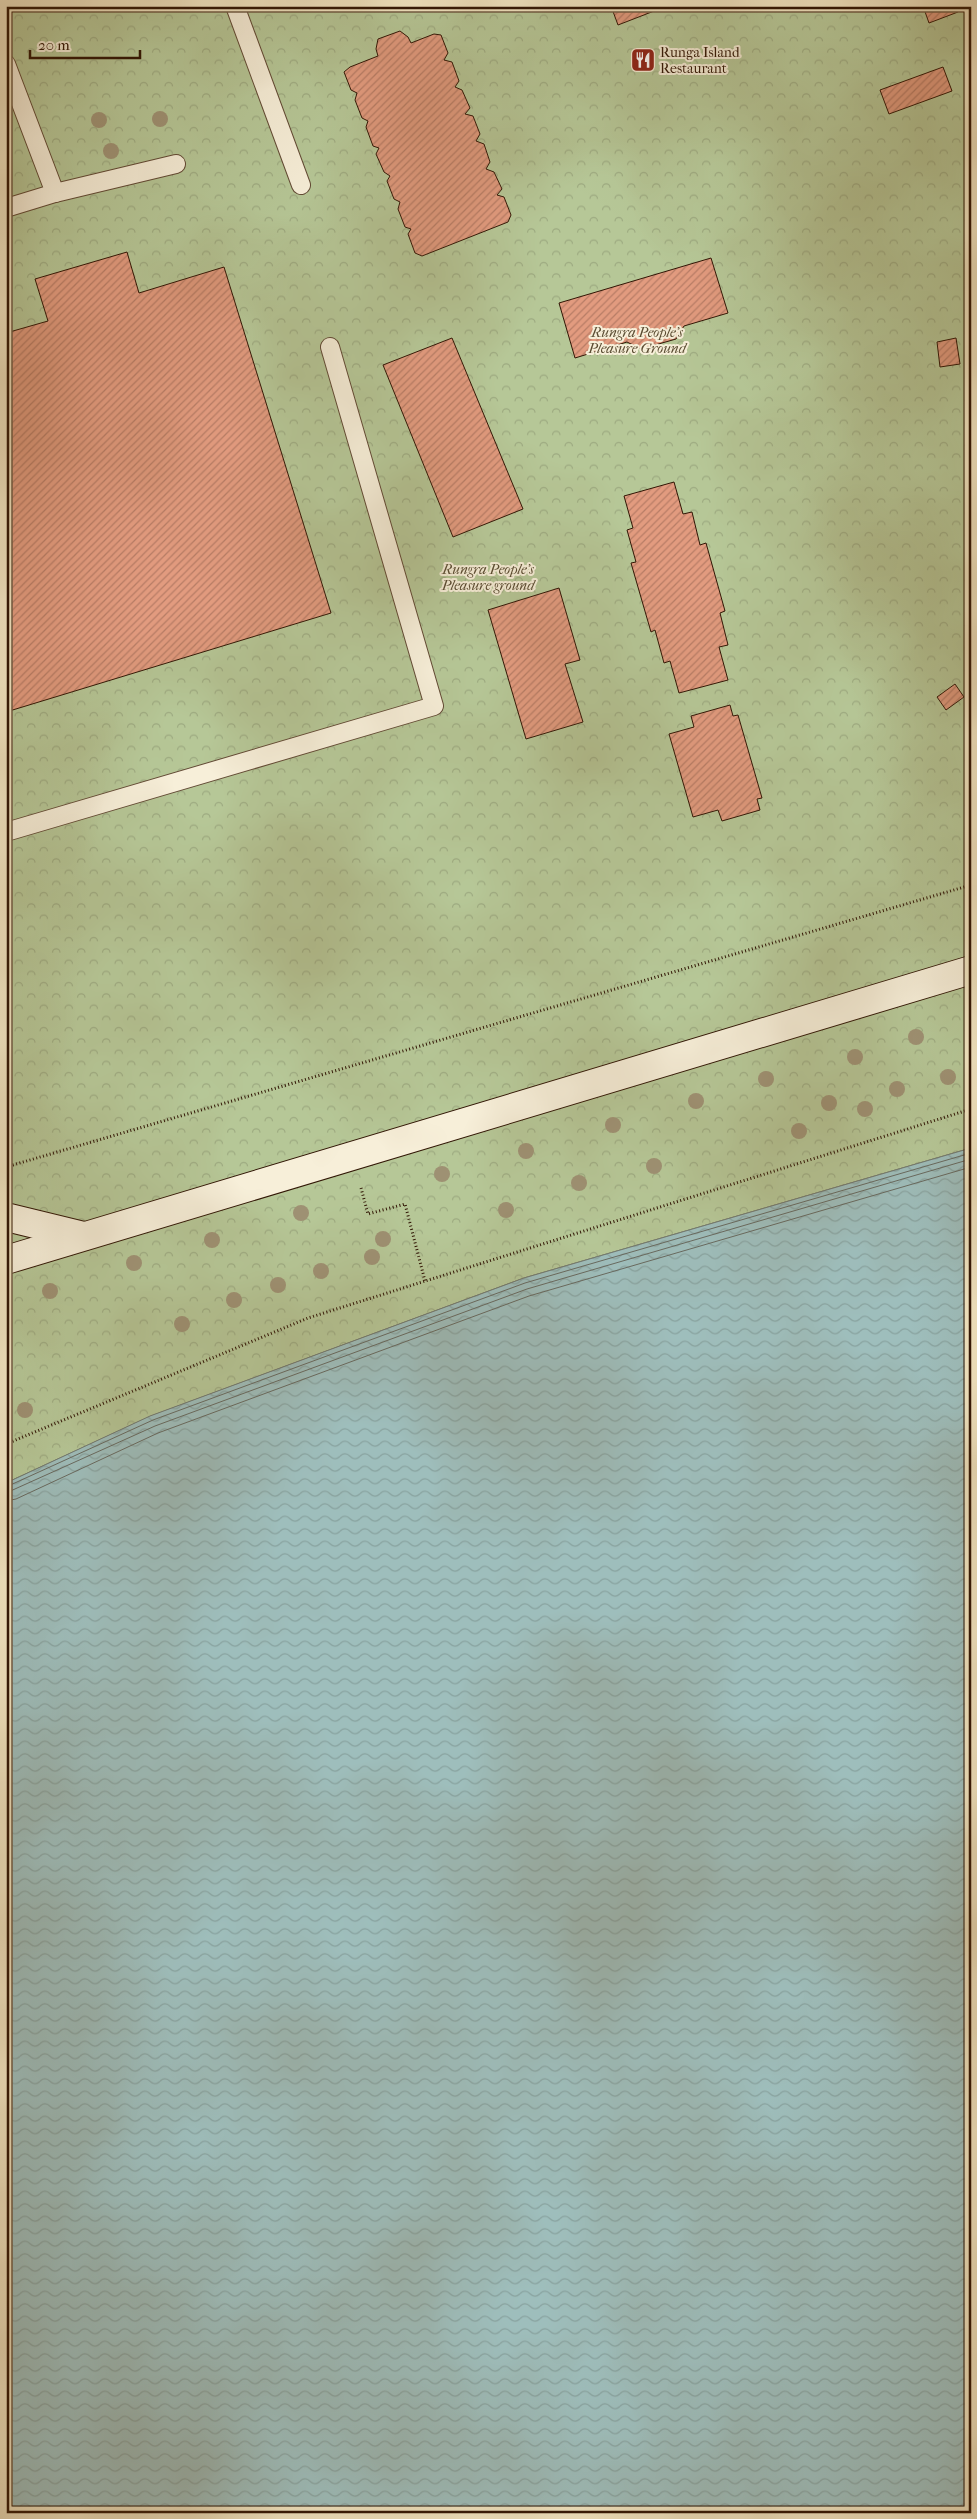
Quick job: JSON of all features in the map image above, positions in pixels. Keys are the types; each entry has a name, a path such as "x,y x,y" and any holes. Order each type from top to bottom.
{"street":[{"path":"6,1260 971,970"},
{"path":"6,1217 84,1236"}],"lane":[{"path":"235,6 301,185"},
{"path":"6,64 55,193"},
{"path":"6,208 55,193 176,164"},
{"path":"6,832 434,706 330,347"}],"path":[{"path":"6,1167 971,885"},
{"path":"6,1444 308,1318 971,1109"},
{"path":"362,1194 368,1214 405,1204 425,1281"}],"green space":[{"name":"Rungra People’s Pleasure ground","path":"6,6 971,6 971,1148 524,1278 151,1416 6,1483"}],"water":[{"path":"971,1148 971,2513 6,2513 6,1483 150,1416 524,1278"}],"building":[{"path":"611,6 667,6 618,25"},
{"path":"923,6 956,6 958,12 929,23"},
{"path":"400,31 408,37 411,43 434,34 441,35 448,53 444,60 452,62 459,81 455,87 462,90 470,108 465,114 473,116 480,134 476,141 484,144 490,162 486,169 494,172 502,189 497,195 504,197 511,215 508,222 422,256 415,253 408,234 411,229 405,227 398,209 400,202 394,199 387,181 390,176 384,172 376,154 379,148 373,146 366,127 368,121 362,118 355,100 357,93 351,90 344,72 350,67 378,56 376,49 378,39"},
{"path":"943,67 952,91 889,114 880,90"},
{"path":"127,252 139,293 224,267 331,613 6,712 6,333 48,321 35,279"},
{"path":"711,258 728,313 684,326 676,339 641,349 627,342 575,358 559,303"},
{"path":"452,338 523,509 453,537 383,365"},
{"path":"956,338 960,364 940,367 937,342"},
{"path":"674,482 683,514 692,512 700,545 706,543 725,611 720,613 728,645 719,647 728,680 679,693 670,661 664,663 655,630 651,632 631,563 636,562 627,530 633,528 624,496"},
{"path":"559,588 580,660 565,664 583,722 526,739 488,610"},
{"path":"955,684 964,697 946,710 937,697"},
{"path":"730,705 733,716 738,715 762,798 757,799 760,810 722,821 718,810 693,817 669,734 694,727 691,716"}],"place":[{"name":"Runga Island Restaurant","path":"643,60"}],"park label":[{"name":"Rungra People's Pleasure Ground","path":"637,340"}]}
